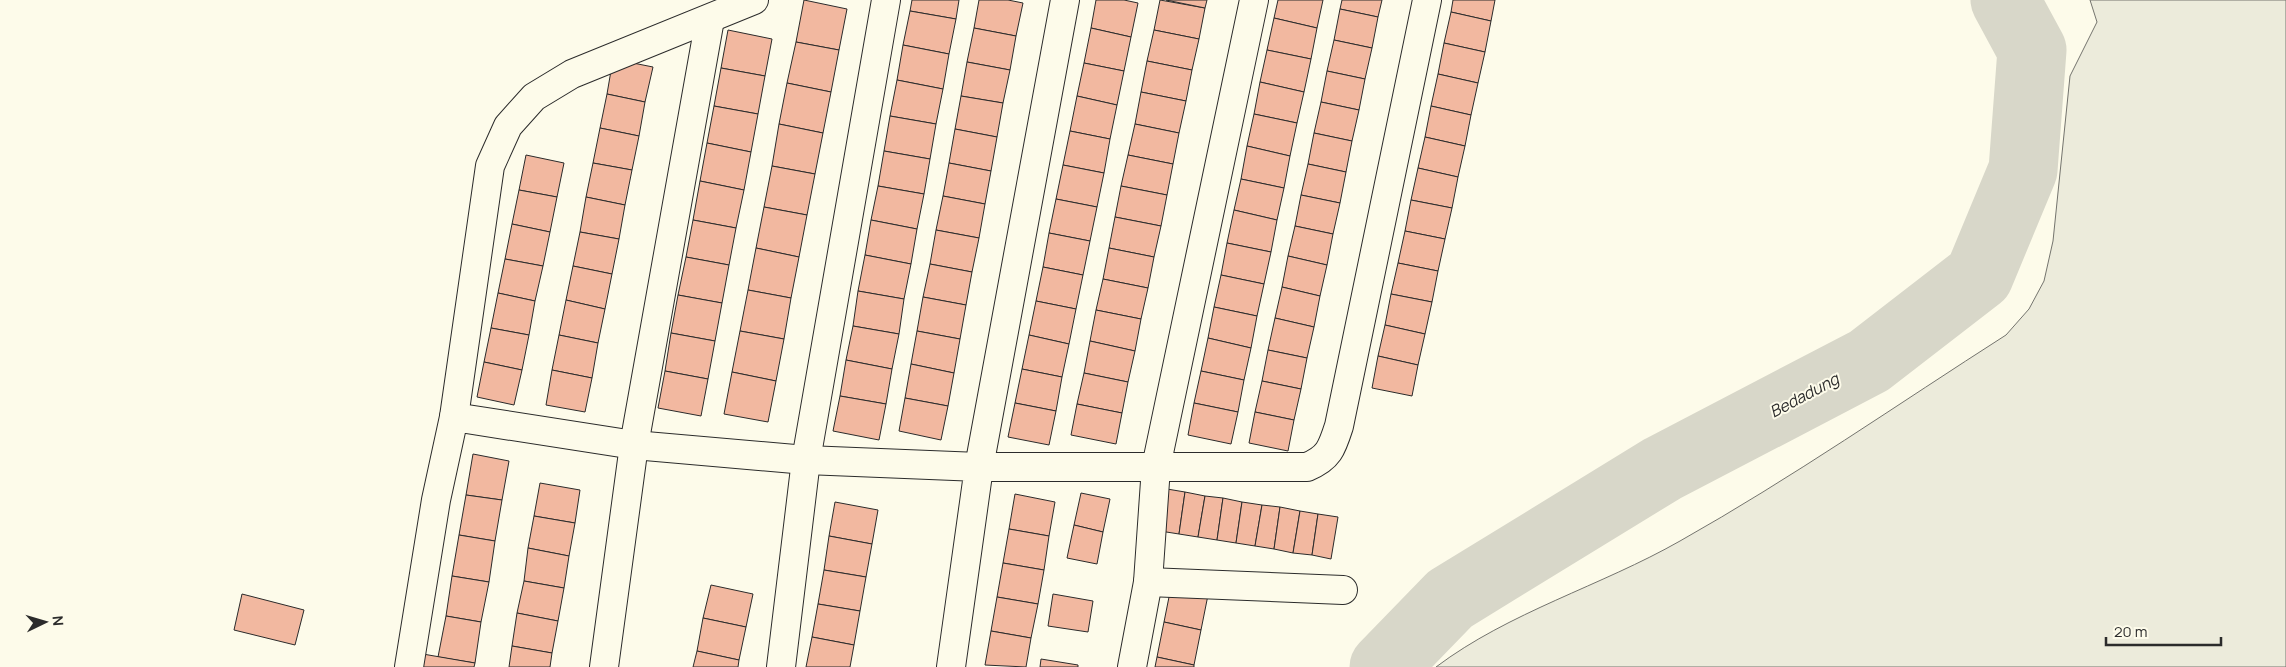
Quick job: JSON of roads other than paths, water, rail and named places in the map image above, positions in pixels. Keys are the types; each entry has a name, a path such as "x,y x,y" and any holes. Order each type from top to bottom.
{"street":[{"path":"409,667 436,500 454,417 490,166 508,126 534,97 572,74 754,0"},
{"path":"781,667 806,460 886,0"},
{"path":"951,667 979,467 1065,0"},
{"path":"1132,667 1148,582 1156,467 1254,0"},
{"path":"454,417 634,445 806,460 979,467 1307,467 1321,461 1332,448 1339,426 1427,0"},
{"path":"604,667 634,445 710,19"},
{"path":"1148,582 1343,590"}],"waterway":[{"name":"Bedadung","path":"1384,667 1450,599 1662,469 1869,361 1979,276 2023,170 2032,50 2005,0"}]}
